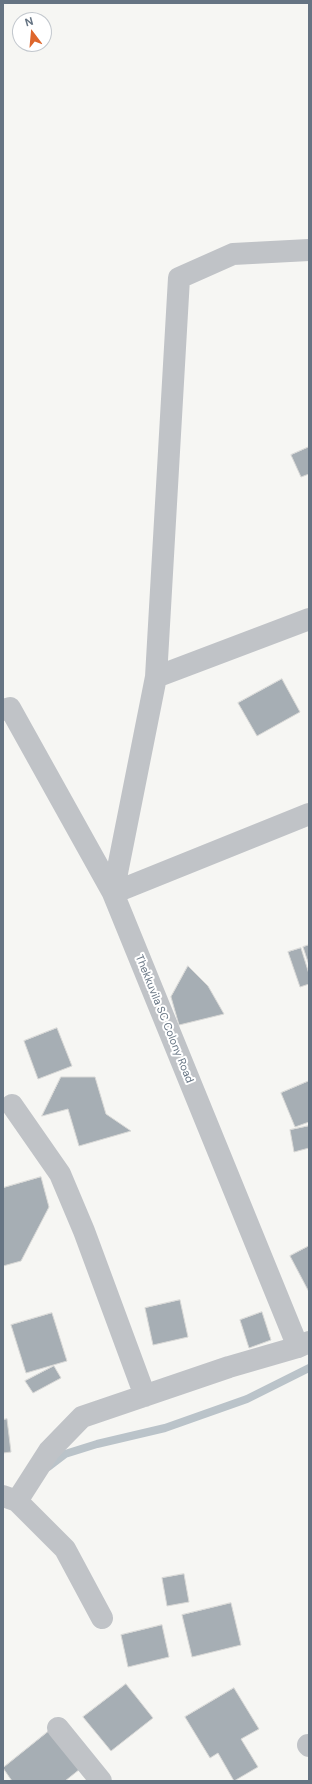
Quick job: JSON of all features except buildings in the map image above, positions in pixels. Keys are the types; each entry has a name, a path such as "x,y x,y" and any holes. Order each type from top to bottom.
{"street":[{"path":"113,893 156,677 179,278 233,254 309,250"},
{"path":"156,677 309,619"},
{"name":"Thekkuvila SC Colony Road","path":"3,710 10,708 113,893 304,1345"},
{"path":"113,893 309,814"},
{"path":"12,1105 60,1174 84,1230 145,1396"},
{"path":"102,1618 65,1548 10,1498 49,1451 82,1417 230,1366 304,1345"},
{"path":"58,1728 100,1781"}],"waterway":[{"path":"48,1467 65,1454 97,1444 165,1428 247,1399 309,1368"}]}
